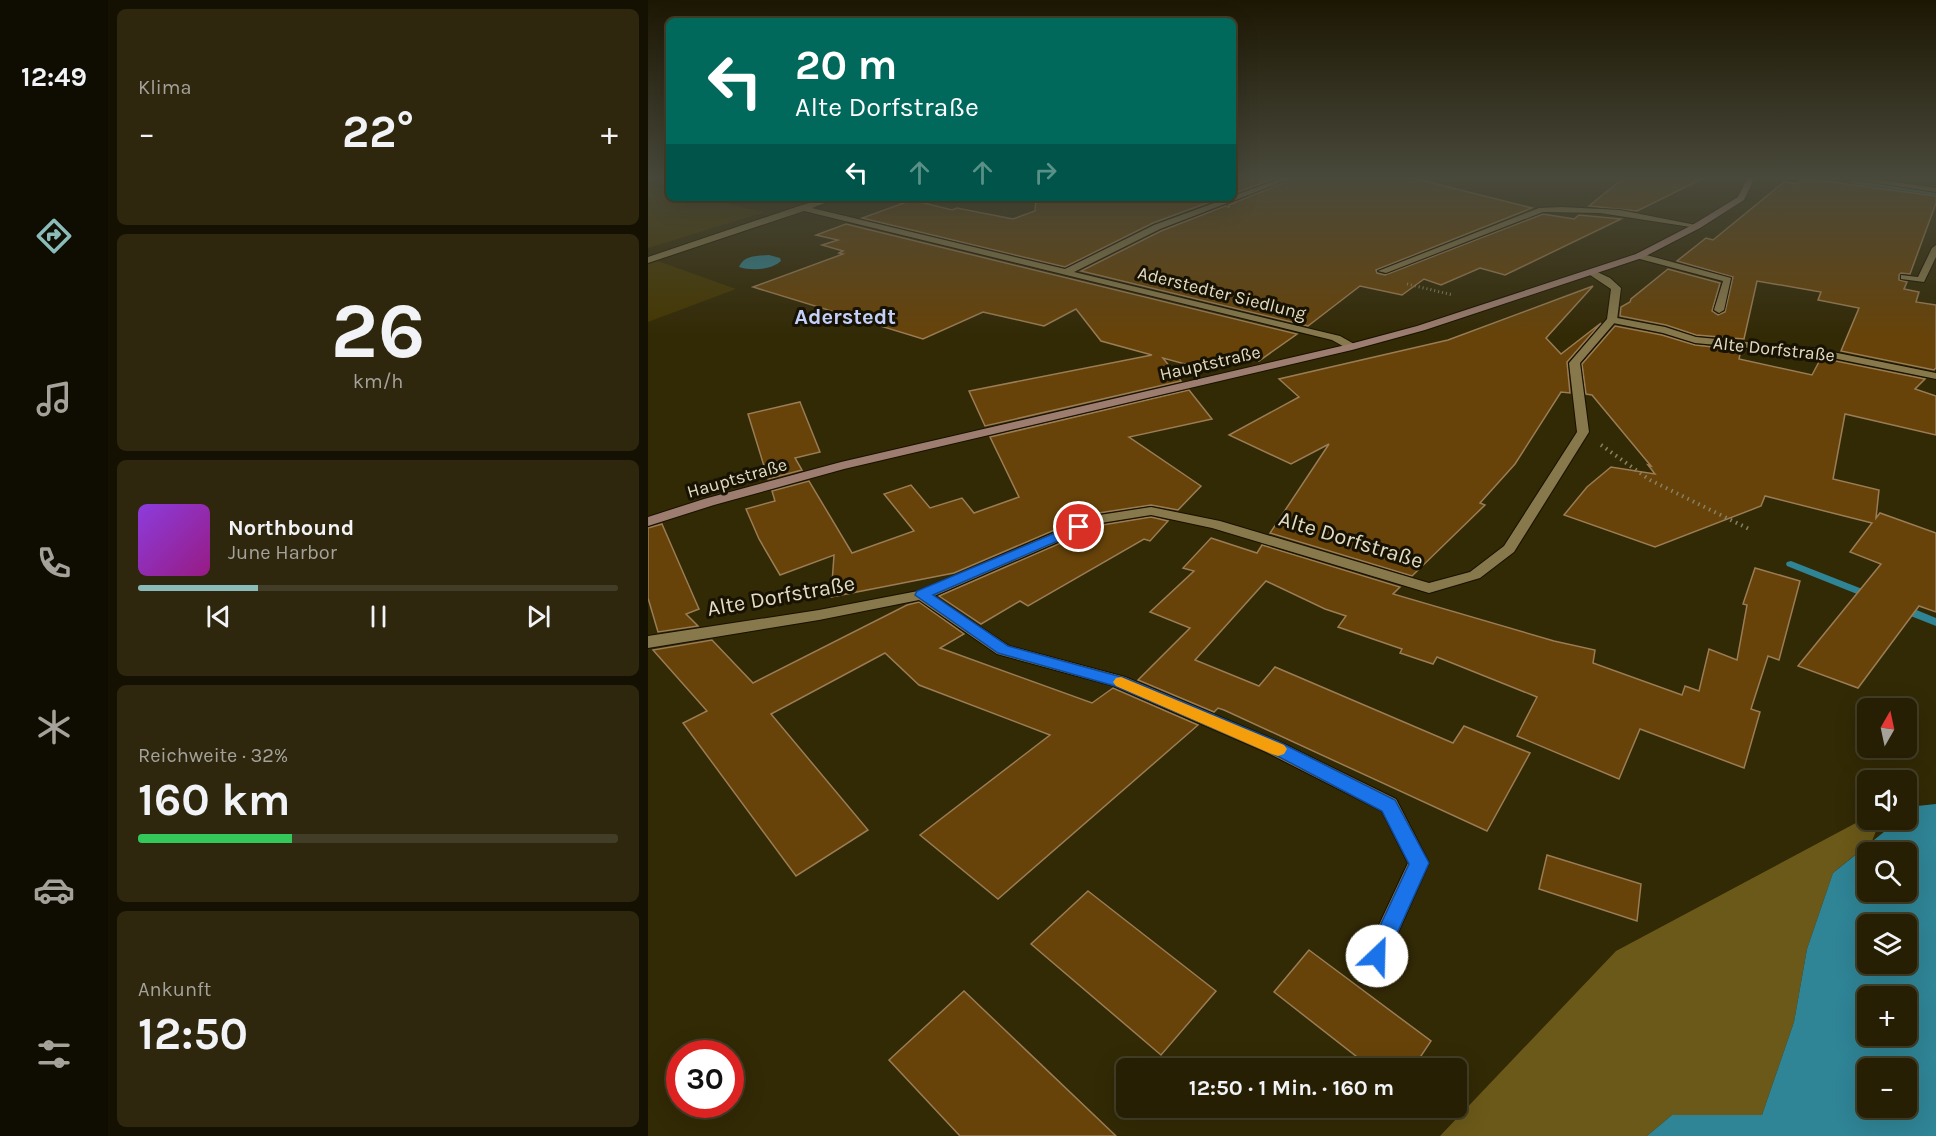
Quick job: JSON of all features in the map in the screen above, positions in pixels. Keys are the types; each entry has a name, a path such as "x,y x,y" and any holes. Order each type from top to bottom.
{"main road":[{"name":"Hauptstraße","path":"648,522 709,502 840,466 1352,347 1421,328 1593,273 1639,256 1689,230"}],"street":[{"path":"648,260 737,230"},
{"name":"Aderstedter Siedlung","path":"893,230 1336,338 1352,347"},
{"path":"1066,272 1151,230"},
{"path":"1383,271 1490,230"},
{"path":"1904,277 1921,280 1936,248"},
{"path":"1639,256 1728,280 1719,310"},
{"path":"1583,432 1574,363 1612,320 1616,288 1593,273"},
{"name":"Alte Dorfstraße","path":"1612,320 1665,330 1695,340 1813,351 1936,376"},
{"name":"Alte Dorfstraße","path":"648,642 819,615 922,595 1098,519 1150,511 1215,524 1429,588 1475,575 1509,549 1583,432"},
{"path":"922,595 1003,650 1119,681 1274,747 1389,806 1419,863 1368,974"}],"path":[{"path":"1383,271 1375,277 1456,296"},
{"path":"1583,432 1650,480 1751,530"}],"shaded area":[{"path":"648,230 706,230 648,248"},
{"path":"658,261 736,289 648,322 648,264"},
{"path":"1857,822 1857,830 1876,830 1871,842 1857,842 1857,853 1833,873 1807,949 1794,1022 1762,1115 1672,1115 1647,1136 1440,1136 1457,1118 1467,1118 1467,1108 1616,951"}],"water":[{"path":"769,255 780,258 781,261 761,269 739,267 748,258"},
{"path":"1936,804 1936,1136 1647,1136 1672,1115 1762,1115 1794,1022 1807,949 1833,873 1857,854 1857,902 1917,902 1917,842 1871,842 1886,830 1917,830 1917,806"}],"building":[{"path":"830,230 871,230 1297,334 1259,361 1253,355 1196,367 1163,358 1181,381 985,426 969,391 1152,355 1101,341 1076,309 1044,326 983,312 923,339 753,287 843,254 839,253 843,251 822,245 838,240 816,235"},
{"path":"912,230 1139,230 1065,267"},
{"path":"1477,230 1376,270 1377,273 1385,275 1502,230 1598,230 1505,275 1480,268 1441,285 1424,279 1402,295 1360,286 1308,326 1081,271 1161,231"},
{"path":"1725,230 1926,230 1910,274 1901,273 1899,280 1907,282 1904,289 1919,292 1916,302 1936,305 1936,368 1934,370 1841,351 1859,308 1818,300 1821,292 1757,281 1744,339 1696,335 1666,325 1620,316 1621,307 1668,269 1720,283 1712,311 1718,315 1725,312 1733,277 1677,261 1706,238 1713,240"},
{"path":"1593,286 1546,338 1561,354 1601,323 1567,362 1570,393 1561,392 1515,464 1480,503 1485,505 1412,576 1270,533 1329,444 1291,464 1229,435 1299,397 1279,379 1448,340"},
{"path":"1615,326 1662,335 1695,345 1741,350 1739,359 1812,375 1821,358 1925,379 1915,389 1936,396 1936,435 1845,414 1833,479 1879,490 1876,518 1880,513 1936,533 1936,612 1919,606 1858,688 1798,666 1881,564 1850,552 1872,523 1765,496 1761,506 1655,547 1564,515 1587,487 1611,467 1655,474 1648,465 1651,466 1592,395 1586,394 1582,364"},
{"path":"1189,390 1212,419 1129,437 1201,486 1178,510 1151,505 1092,514 954,573 831,597 834,555 780,575 759,539 746,509 775,501 772,491 809,481 852,553 914,531 884,494 911,485 930,508 962,498 974,513 1019,497 990,437"},
{"path":"800,402 820,452 795,458 802,470 768,479 748,414"},
{"path":"1151,517 1168,521 1150,541 1144,539 1028,606 1020,601 981,624 939,596 1102,525"},
{"path":"662,524 699,609 686,614 698,626 658,632 648,598 648,528"},
{"path":"1211,538 1257,553 1262,545 1400,587 1393,594 1554,641 1595,650 1593,663 1682,695 1685,686 1699,691 1709,649 1737,660 1747,605 1743,604 1755,568 1800,581 1779,660 1768,656 1751,709 1760,712 1744,768 1640,729 1619,779 1517,736 1537,697 1437,657 1433,664 1400,653 1402,649 1338,627 1346,616 1325,609 1266,581 1195,660 1259,686 1275,667 1453,743 1464,726 1530,753 1487,831 1224,710 1218,708 1214,712 1138,680 1190,628 1150,612 1194,571 1183,568"},
{"path":"919,602 964,634 940,648 1092,703 1113,688 1198,725 998,899 920,835 1050,735 919,685 885,653 771,714 868,830 796,876 683,723 707,711 653,650 712,640 753,683 907,605"},
{"path":"1547,855 1641,884 1637,921 1539,889"},
{"path":"1088,891 1216,991 1161,1055 1031,944"},
{"path":"1309,950 1431,1041 1420,1058 1356,1058 1274,992"},
{"path":"964,991 1116,1136 960,1136 889,1060"}],"waterway":[{"path":"1791,564 1871,596"},
{"path":"1902,608 1936,622"}],"slow traffic":[{"path":"1121,682 1278,749"}],"district":[{"name":"Aderstedt","path":"845,317"}],"route":[{"path":"1079,527 922,595 1003,650 1119,681 1274,747 1389,806 1419,863 1377,956"}]}
